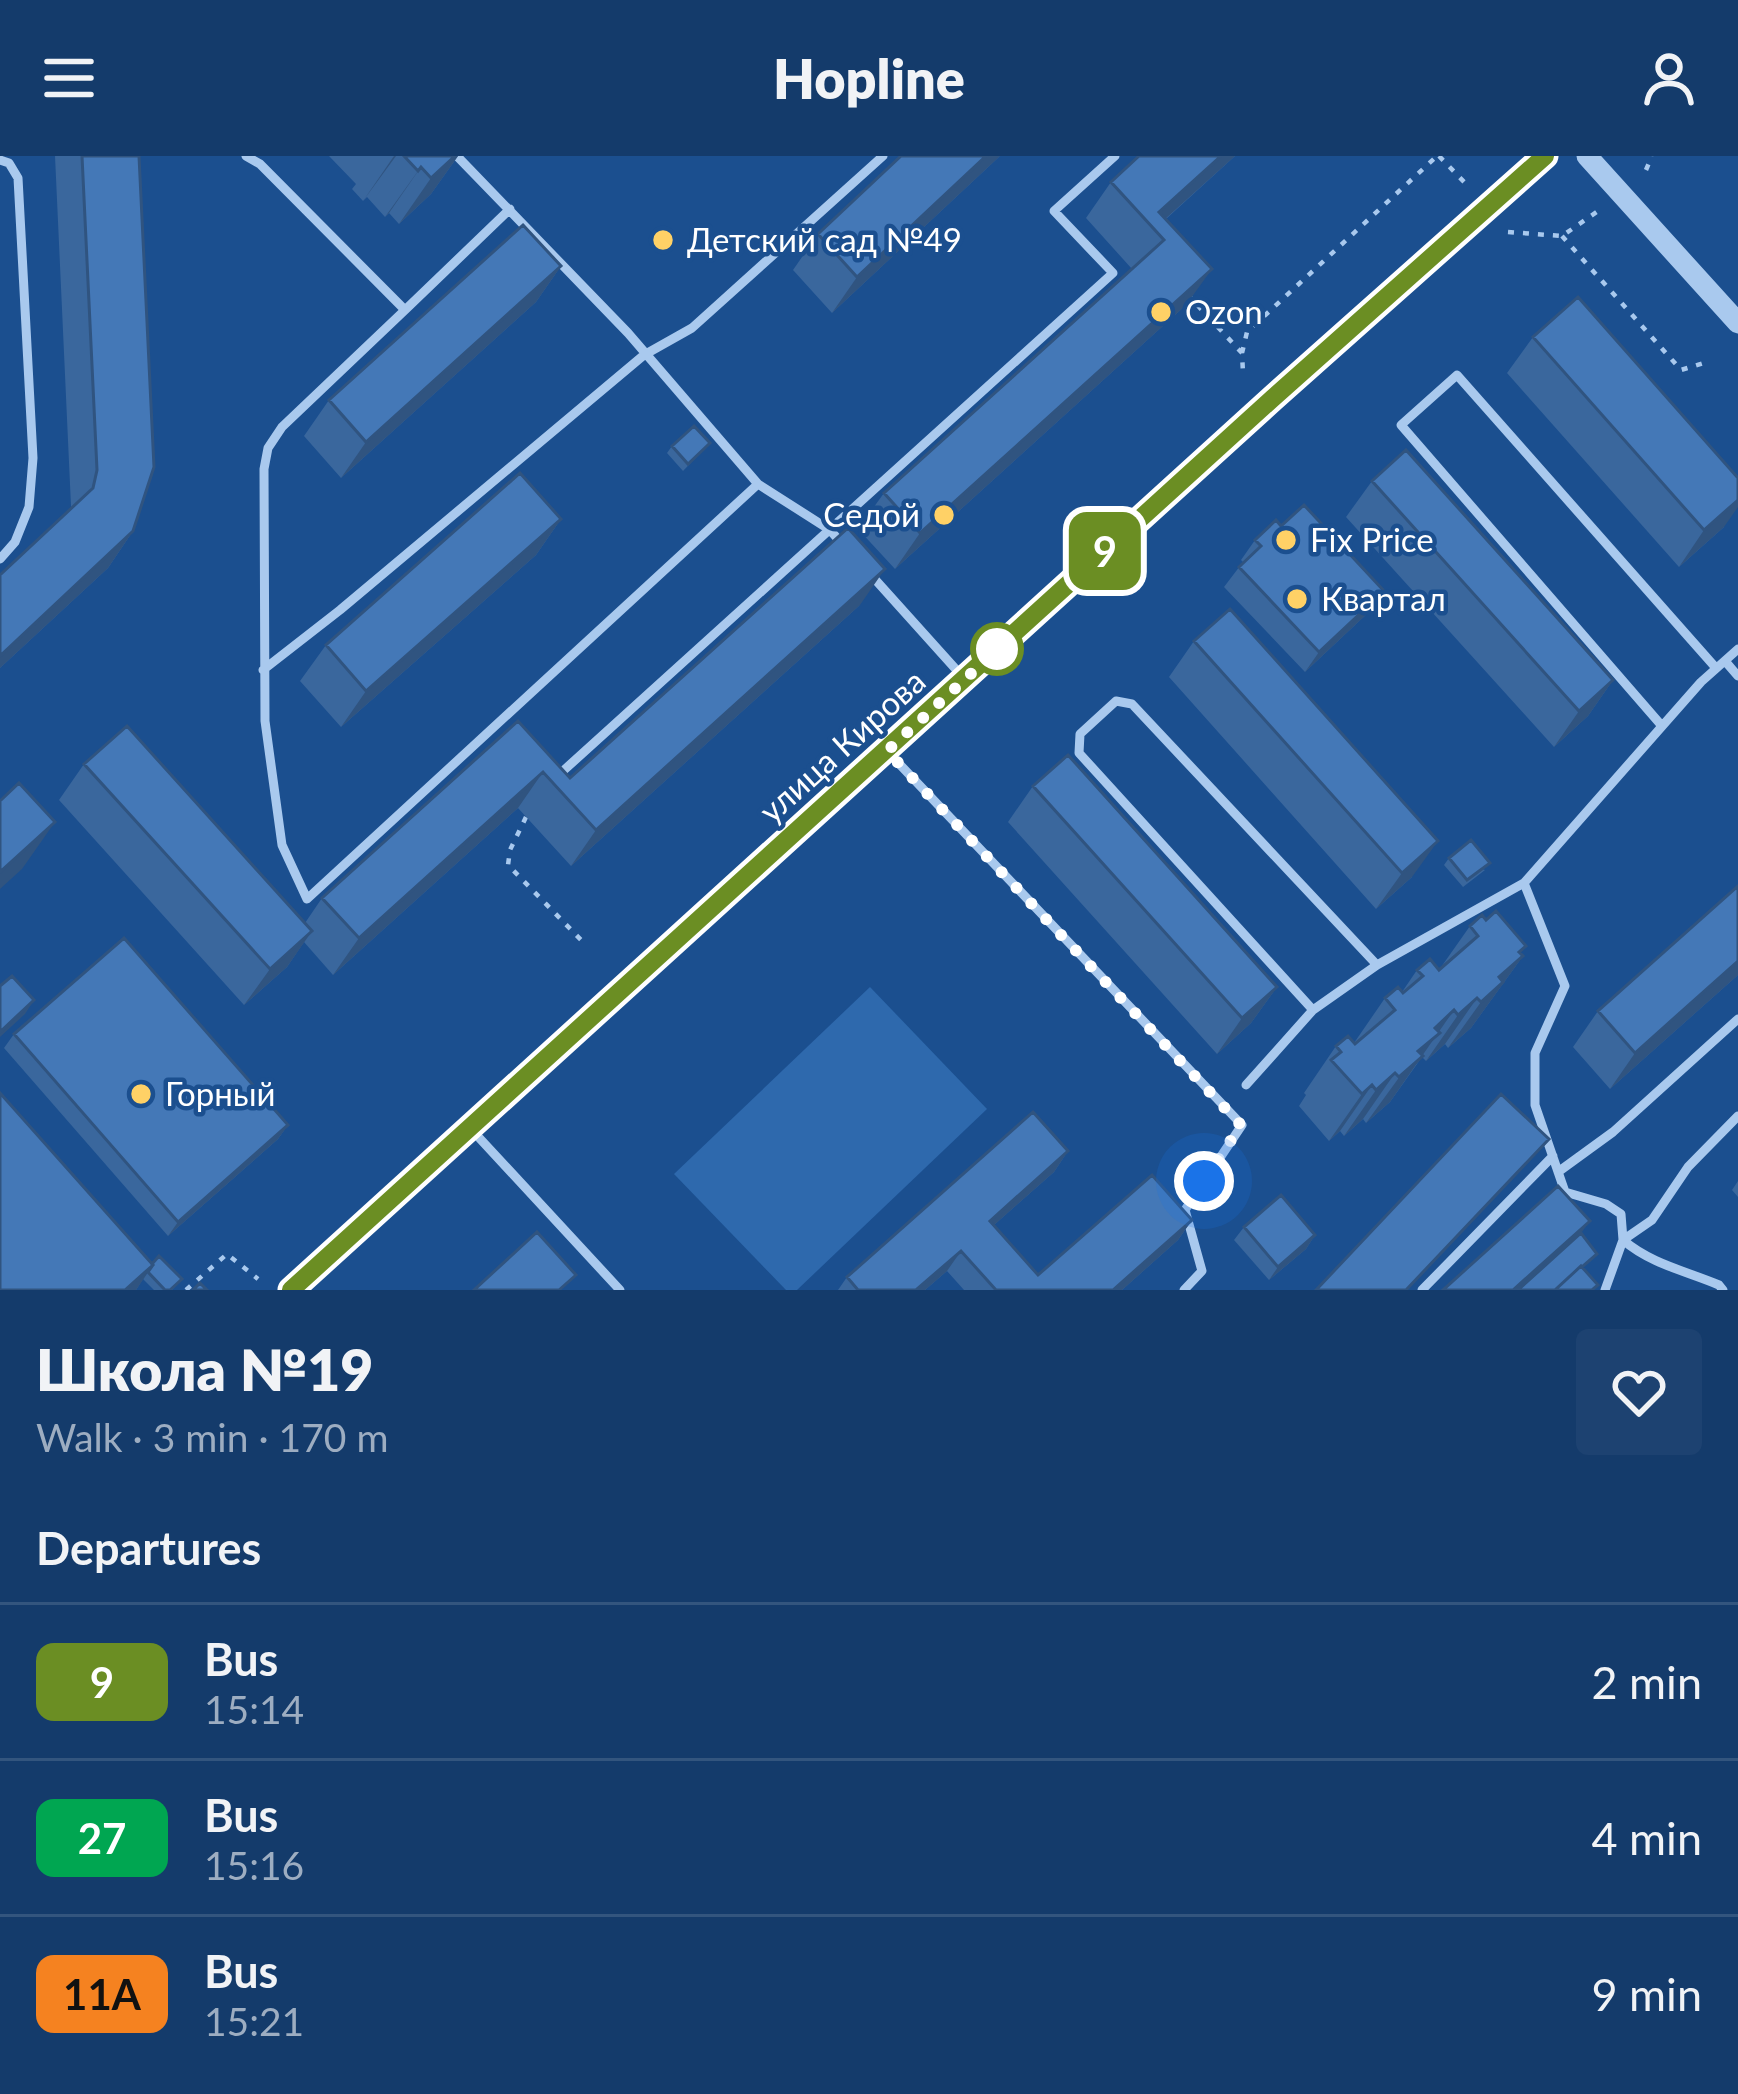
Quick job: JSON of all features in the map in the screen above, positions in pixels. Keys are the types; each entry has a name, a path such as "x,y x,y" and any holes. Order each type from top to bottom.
{"main road":[{"name":"улица Кирова","path":"291,1290 1545,156"}],"street":[{"path":"1587,156 1738,323"}],"lane":[{"path":"246,156 260,164 405,310"},
{"path":"457,156 758,484 830,530 965,679"},
{"path":"263,670 644,355 692,328 883,156"},
{"path":"563,771 1113,273 1054,211 1115,156"},
{"path":"0,160 9,163 18,178 34,458 29,507 15,542 0,559"},
{"path":"308,899 282,845 270,776 263,670 268,448 282,427 510,209"},
{"path":"1662,727 1401,425 1456,375 1721,664 1738,676"},
{"path":"285,907 308,899 758,484"},
{"path":"1246,1085 1313,1010 1377,965 1524,883 1738,649"},
{"path":"1313,1010 1079,754 1080,734 1116,701 1132,704 1377,965"},
{"path":"887,751 1241,1125 1185,1210 1202,1271 1184,1290"},
{"path":"1524,883 1565,986 1535,1053 1535,1105 1565,1192 1622,1214 1623,1240 1605,1290"},
{"path":"1558,1172 1613,1132 1738,1018"},
{"path":"1623,1240 1652,1220 1688,1167 1738,1116"},
{"path":"471,1129 620,1290"},
{"path":"1422,1290 1553,1156"},
{"path":"1623,1240 1645,1259 1678,1268 1723,1290"}],"path":[{"path":"1243,373 1241,353 1247,332 1438,156 1467,185"},
{"path":"1646,170 1652,156"},
{"path":"1508,232 1562,236 1598,211"},
{"path":"1562,236 1681,370 1710,361"},
{"path":"1183,289 1241,353"},
{"path":"526,817 508,865 586,945"},
{"path":"186,1290 227,1254 258,1280"}],"shaded area":[{"path":"870,987 987,1109 797,1290 786,1290 674,1174"}],"building":[{"path":"82,156 139,156 154,467 133,531 0,656 0,575 93,488 97,470"},
{"path":"404,156 455,156 431,178"},
{"path":"901,156 986,156 857,277 818,234"},
{"path":"1139,156 1221,156 1159,212 1212,269 920,533 884,493 1164,240 1111,182"},
{"path":"523,225 561,266 366,442 329,400"},
{"path":"1578,297 1738,478 1738,500 1704,530 1533,337"},
{"path":"694,426 710,443 688,464 672,446"},
{"path":"1406,450 1613,680 1579,711 1372,481"},
{"path":"520,473 561,519 366,691 326,645"},
{"name":"Квартал","path":"1304,505 1384,591 1319,652 1239,567 1261,546 1255,540 1276,520 1281,526"},
{"path":"848,528 885,569 596,830 543,772 359,938 322,898 518,721 570,778"},
{"path":"1230,609 1438,841 1402,873 1194,641"},
{"path":"127,726 312,931 270,969 84,764"},
{"path":"1068,755 1277,987 1242,1018 1033,786"},
{"path":"19,783 55,822 0,872 0,801"},
{"path":"1471,840 1490,863 1467,880 1449,858"},
{"path":"1738,886 1738,961 1635,1053 1598,1011"},
{"path":"1496,911 1526,946 1519,952 1523,956 1481,1002 1477,998 1458,1015 1454,1010 1435,1028 1440,1033 1418,1051 1423,1056 1399,1077 1395,1073 1376,1090 1372,1085 1362,1094 1331,1060 1341,1052 1336,1046 1348,1036 1355,1044 1395,1010 1385,998 1398,987 1403,993 1423,976 1417,970 1430,959 1439,970 1478,936 1470,926"},
{"name":"Горный","path":"124,938 288,1125 178,1222 14,1034"},
{"path":"12,976 34,1000 0,1032 0,986"},
{"path":"0,1093 153,1265 125,1290 0,1290"},
{"path":"1501,1094 1549,1139 1406,1290 1316,1290"},
{"path":"1033,1112 1068,1151 990,1221 1038,1275 1152,1175 1192,1220 1113,1290 996,1290 961,1251 916,1290 858,1290 847,1277"},
{"path":"1558,1186 1590,1221 1513,1290 1443,1290"},
{"path":"1281,1195 1315,1235 1278,1267 1244,1227"},
{"path":"537,1232 576,1275 559,1290 474,1290"},
{"path":"1581,1233 1597,1254 1555,1290 1518,1290"},
{"path":"159,1256 182,1279 170,1290 148,1272"},
{"path":"1581,1266 1598,1285 1592,1290 1555,1290"}],"bus line":[{"name":"9","path":"291,1290 1545,156"}],"place":[{"name":"Детский сад №49","path":"663,240"},
{"name":"Ozon","path":"1161,312"},
{"name":"Седой","path":"944,515"},
{"name":"Fix Price","path":"1286,540"},
{"name":"Квартал","path":"1297,599"},
{"name":"Горный","path":"141,1094"}],"route":[{"path":"997,649 1000,647 887,751 1241,1125 1204,1181"}]}
